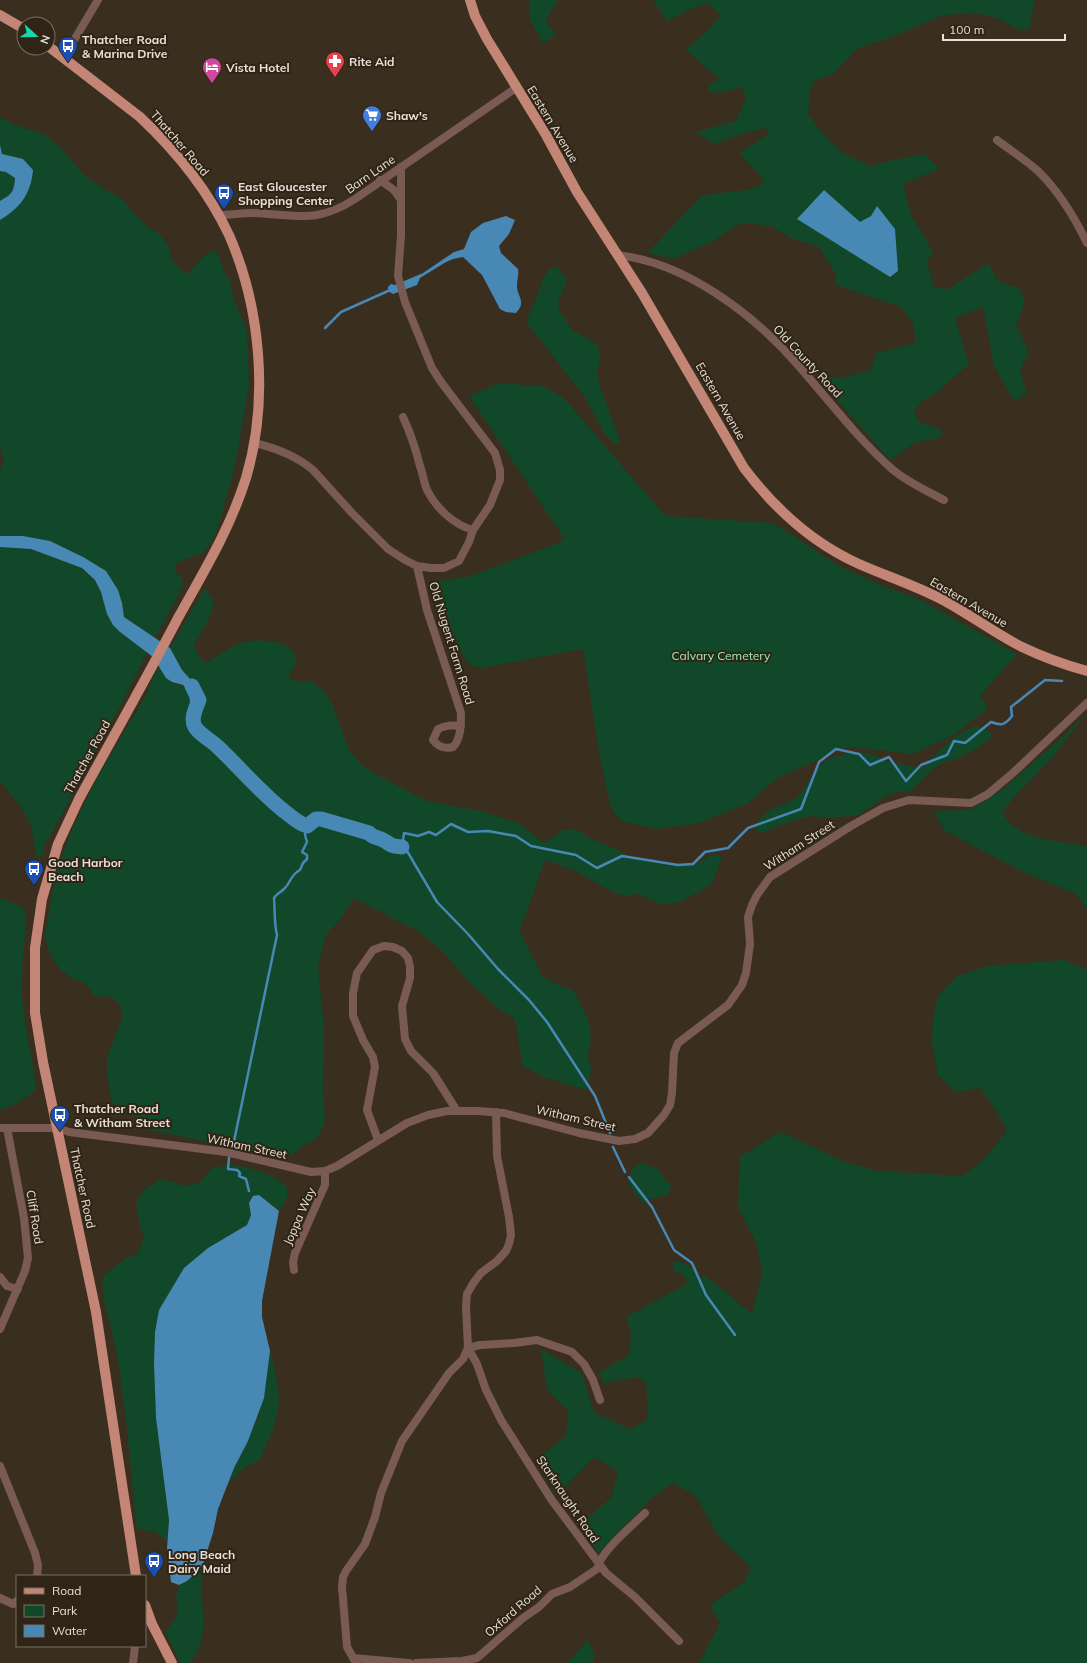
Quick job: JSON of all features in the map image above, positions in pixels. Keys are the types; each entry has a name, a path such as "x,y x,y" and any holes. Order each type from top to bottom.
{"main road":[{"name":"Eastern Avenue","path":"470,0 484,34 546,135 577,192 646,300 744,468 762,492 788,518 818,541 838,553 941,599 1021,647 1064,664 1087,671"},
{"path":"0,15 16,24"},
{"name":"Thatcher Road","path":"56,52 124,103 153,129 203,189 218,214 228,235 245,280 254,321 259,374 254,443 246,476 232,518 215,554 165,642 66,825 50,870 42,899 35,948 35,1013 43,1062 96,1312 136,1575"},
{"path":"146,1608 152,1624 172,1663"}],"street":[{"path":"64,57 98,0"},
{"name":"Barn Lane","path":"218,214 255,213 314,217 331,212 347,204 516,88"},
{"path":"997,140 1038,171 1061,197 1072,213 1087,243"},
{"name":"Old Nugent Farm Road","path":"254,443 277,449 304,463 313,470 374,536 394,552 417,566 444,568 459,561 469,542 473,530 490,505 500,480 498,462 495,453 440,382 432,368 413,322 399,281 401,167"},
{"path":"380,180 394,190 401,200"},
{"name":"Old County Road","path":"617,255 639,258 668,268 721,297 763,330 779,345 863,440 893,470 917,486 944,500"},
{"path":"403,417 409,429 427,490 455,523 464,528 473,530"},
{"name":"Old Nugent Farm Road","path":"417,566 427,610 460,706 461,726"},
{"name":"Witham Street","path":"3,1128 57,1128 69,1132 226,1152 311,1172 325,1171 337,1166 408,1123 428,1115 447,1111 496,1112 579,1133 619,1141 635,1139 648,1133 664,1115 670,1105 674,1053 678,1043 728,1005 742,985 746,974 750,944 748,917 752,905 770,877 851,826 883,808 909,800 972,803 988,794 1014,772 1087,703"},
{"path":"378,1140 367,1110 375,1067 373,1057 363,1040 353,1016 353,993 357,973 373,950 384,946 393,948 402,951 408,958 410,978 402,1006 405,1039 411,1051 433,1074 457,1111"},
{"path":"409,1663 355,1661 347,1647 342,1587 343,1578 346,1571 365,1544 375,1517 381,1493 402,1441 449,1373 462,1359 468,1348 466,1320 468,1294 481,1273 497,1261 510,1244 511,1235 509,1217 497,1156 496,1112"},
{"name":"Cliff Road","path":"0,1329 18,1289 28,1258 27,1240 3,1128"},
{"name":"Joppa Way","path":"294,1270 293,1262 295,1253 325,1185 325,1171"},
{"path":"0,1277 7,1286 18,1289"},
{"path":"468,1348 480,1345 537,1340 572,1352 584,1364 593,1380 600,1400"},
{"name":"Starknaught Road","path":"468,1348 477,1364 486,1390 501,1420 551,1499 598,1564 618,1584 635,1597 679,1642"},
{"path":"0,1466 34,1552 38,1565 37,1575"},
{"name":"Oxford Road","path":"416,1663 462,1661 477,1658 523,1618 539,1607 552,1594 576,1583 597,1569 603,1555 645,1513"},
{"path":"0,1598 13,1604 16,1602"},
{"path":"134,1663 135,1647"}],"green space":[{"path":"530,0 557,0 546,21 555,35 543,44 529,18"},
{"path":"653,0 1035,0 1029,29 1017,29 1000,19 977,13 944,15 894,36 858,48 833,74 814,81 810,93 808,114 820,130 841,152 871,166 925,154 939,169 903,184 911,215 933,252 927,262 934,287 948,289 989,263 997,281 1019,288 1025,301 1016,325 1029,352 1020,370 1027,394 1014,401 994,366 983,307 955,318 969,364 937,392 921,402 914,412 919,422 942,430 940,438 916,442 890,460 814,376 840,378 871,370 876,353 915,343 914,325 901,307 836,285 835,273 819,247 791,238 771,226 741,223 713,241 673,259 647,253 703,195 747,190 765,183 760,175 739,153 770,133 766,128 745,133 714,144 696,132 736,121 746,99 742,87 729,91 710,93 708,89 710,84 720,79 685,50 705,33 721,15 707,3 667,21"},
{"path":"0,117 15,125 43,134 64,151 84,175 104,189 122,198 132,212 148,227 160,234 170,249 171,259 181,270 188,274 205,255 214,250 218,254 224,272 230,280 233,297 247,331 249,386 236,461 221,517 213,540 204,552 177,563 175,570 184,584 155,638 124,617 122,603 106,571 23,536 0,536 0,471 4,462 0,448 0,220 12,212 23,159 2,154 0,145"},
{"path":"0,171 6,172 15,178 12,192 0,201"},
{"path":"552,267 558,267 566,278 565,286 558,302 559,310 572,330 594,342 599,349 600,358 597,373 600,387 620,440 619,444 614,443 604,433 585,397 526,322 543,278"},
{"name":"Calvary Cemetery","path":"499,383 542,386 563,397 665,516 773,523 841,567 883,586 917,598 1017,654 980,696 988,709 953,735 913,754 854,747 837,749 776,779 747,804 699,823 658,829 624,822 615,814 611,807 600,758 583,649 481,668 472,665 465,659 454,639 431,582 471,576 561,542 564,538 469,396"},
{"path":"0,547 31,549 82,568 95,580 101,592 107,614 120,632 147,652 126,695 53,831 44,844 44,853 39,858 36,854 31,826 23,810 0,781"},
{"path":"205,588 210,595 213,604 210,616 194,645 198,656 206,663 236,645 247,641 272,642 288,647 293,651 296,657 295,665 289,676 295,681 311,681 324,691 332,704 349,750 361,764 372,772 417,796 431,802 481,811 520,824 544,843 563,830 576,829 587,837 620,851 629,857 660,864 677,866 696,864 713,854 722,856 712,884 682,901 670,904 661,904 638,894 625,896 613,892 573,870 545,860 519,930 543,977 563,987 573,990 589,1022 591,1038 587,1057 592,1068 586,1090 541,1076 522,1065 516,1024 513,1017 499,1009 471,984 444,953 420,932 354,898 341,918 326,935 318,967 324,1027 323,1092 325,1119 322,1130 316,1139 302,1146 296,1152 285,1158 155,1131 145,1127 137,1118 122,1110 111,1100 107,1074 107,1057 123,1016 120,1004 108,995 99,998 93,994 86,984 73,979 62,971 55,963 48,949 45,935 56,871 72,829 97,778 146,695 155,673 160,666 170,681 189,691 202,692 182,670 170,648"},
{"path":"1087,713 1052,758 1014,797 1002,813 1013,826 1029,835 1070,844 1087,846 1087,909 1076,894 1021,871 945,831 933,811 970,810 1002,790 1067,733"},
{"path":"977,726 988,730 992,735 990,738 970,752 939,765 912,791 896,792 883,798 859,815 828,818 810,816 783,824 762,833 755,830 757,824 765,814 799,795 815,771 823,763 834,757 861,753 914,767 924,767 955,737 962,732"},
{"path":"0,898 16,904 26,910 22,997 36,1089 20,1102 0,1109"},
{"path":"1063,960 1085,969 1087,966 1087,1663 699,1663 720,1623 710,1605 744,1582 751,1568 718,1536 696,1496 673,1483 650,1499 598,1553 580,1526 612,1496 618,1471 594,1457 557,1495 541,1471 536,1461 566,1436 569,1411 547,1390 541,1349 582,1373 594,1413 631,1429 648,1419 646,1383 638,1377 602,1383 600,1372 629,1355 631,1334 626,1317 687,1284 683,1274 674,1271 672,1266 674,1262 682,1262 689,1265 698,1278 704,1275 752,1314 762,1274 757,1244 738,1207 740,1156 781,1132 843,1161 877,1171 962,1176 982,1161 1007,1131 994,1107 980,1088 956,1092 938,1075 932,1044 933,1019 938,996 957,976 987,966"},
{"path":"643,1163 658,1169 666,1181 671,1183 669,1194 650,1199 643,1203 633,1191 628,1179 635,1166"},
{"path":"229,1164 253,1169 267,1174 281,1182 287,1187 287,1198 279,1211 268,1201 250,1203 251,1215 247,1225 232,1235 159,1310 155,1332 154,1363 156,1418 169,1520 167,1541 155,1532 137,1529 126,1420 115,1345 103,1294 103,1276 126,1258 138,1254 144,1236 140,1227 136,1203 143,1191 159,1180 171,1181 183,1186 199,1183 211,1169"},
{"path":"270,1351 276,1375 279,1403 274,1427 260,1460 244,1468 227,1484 257,1420 264,1398"},
{"path":"202,1567 203,1632 199,1648 190,1663 180,1663 165,1633 175,1619 178,1608 176,1598 179,1585 187,1581"},
{"path":"588,1639 595,1657 592,1663 568,1663"}],"water":[{"path":"0,145 2,154 23,159 33,170 30,186 23,200 0,220 0,201 12,192 15,178 6,172 0,171"},
{"path":"824,190 860,222 871,216 877,206 895,229 898,271 890,277 797,219"},
{"path":"506,216 515,220 509,234 499,246 501,253 518,269 517,290 521,299 521,305 516,313 506,312 500,309 482,275 463,257 446,262 420,278 417,285 393,294 388,291 388,287 391,284 395,285 423,273 454,252 464,249 471,232 483,223"},
{"path":"0,536 23,536 50,541 83,557 106,571 118,590 124,617 170,648 182,670 202,692 202,701 199,706 190,703 189,691 183,685 172,682 166,678 153,657 113,625 107,614 101,592 95,580 82,568 31,549 0,547"},
{"path":"259,1195 279,1211 262,1301 262,1317 270,1351 264,1398 248,1441 234,1468 218,1509 213,1533 202,1567 187,1581 179,1585 171,1582 167,1549 169,1520 156,1418 154,1363 155,1332 159,1310 184,1268 208,1248 247,1225 251,1215 249,1203 253,1196"}],"waterway":[{"path":"325,328 341,312 388,291"},
{"path":"610,1133 595,1096 547,1022 529,1000 498,969 468,934 437,902 407,851 402,847 404,833 418,836 429,832 436,835 451,824 468,832 488,831 516,836 531,846 576,855 597,868 622,856 678,865 693,864 705,852 728,848 748,828 801,809 819,762 836,749 859,754 870,765 889,757 906,781 921,765 947,755 954,741 965,743 991,722 998,724 1005,723 1012,716 1011,707 1045,680 1062,681"},
{"path":"192,686 199,700 193,717 197,730 218,747 275,804 307,826 316,819 321,819 369,833 391,845 402,847"},
{"path":"233,1146 277,935 274,898 286,887 307,859 307,855 302,852 307,842 305,835 307,826"},
{"path":"613,1147 625,1172"},
{"path":"229,1158 228,1169 237,1170 240,1173 239,1176 246,1179 249,1191"},
{"path":"629,1177 652,1207 674,1250 692,1263 706,1295 735,1335"}],"place":[{"name":"Thatcher Road & Marina Drive","path":"68,63"},
{"name":"Rite Aid","path":"335,78"},
{"name":"Vista Hotel","path":"212,84"},
{"name":"Shaw's","path":"372,132"},
{"name":"East Gloucester Shopping Center","path":"224,210"},
{"name":"Good Harbor Beach","path":"34,886"},
{"name":"Thatcher Road & Witham Street","path":"60,1132"},
{"name":"Long Beach Dairy Maid","path":"154,1578"}]}
